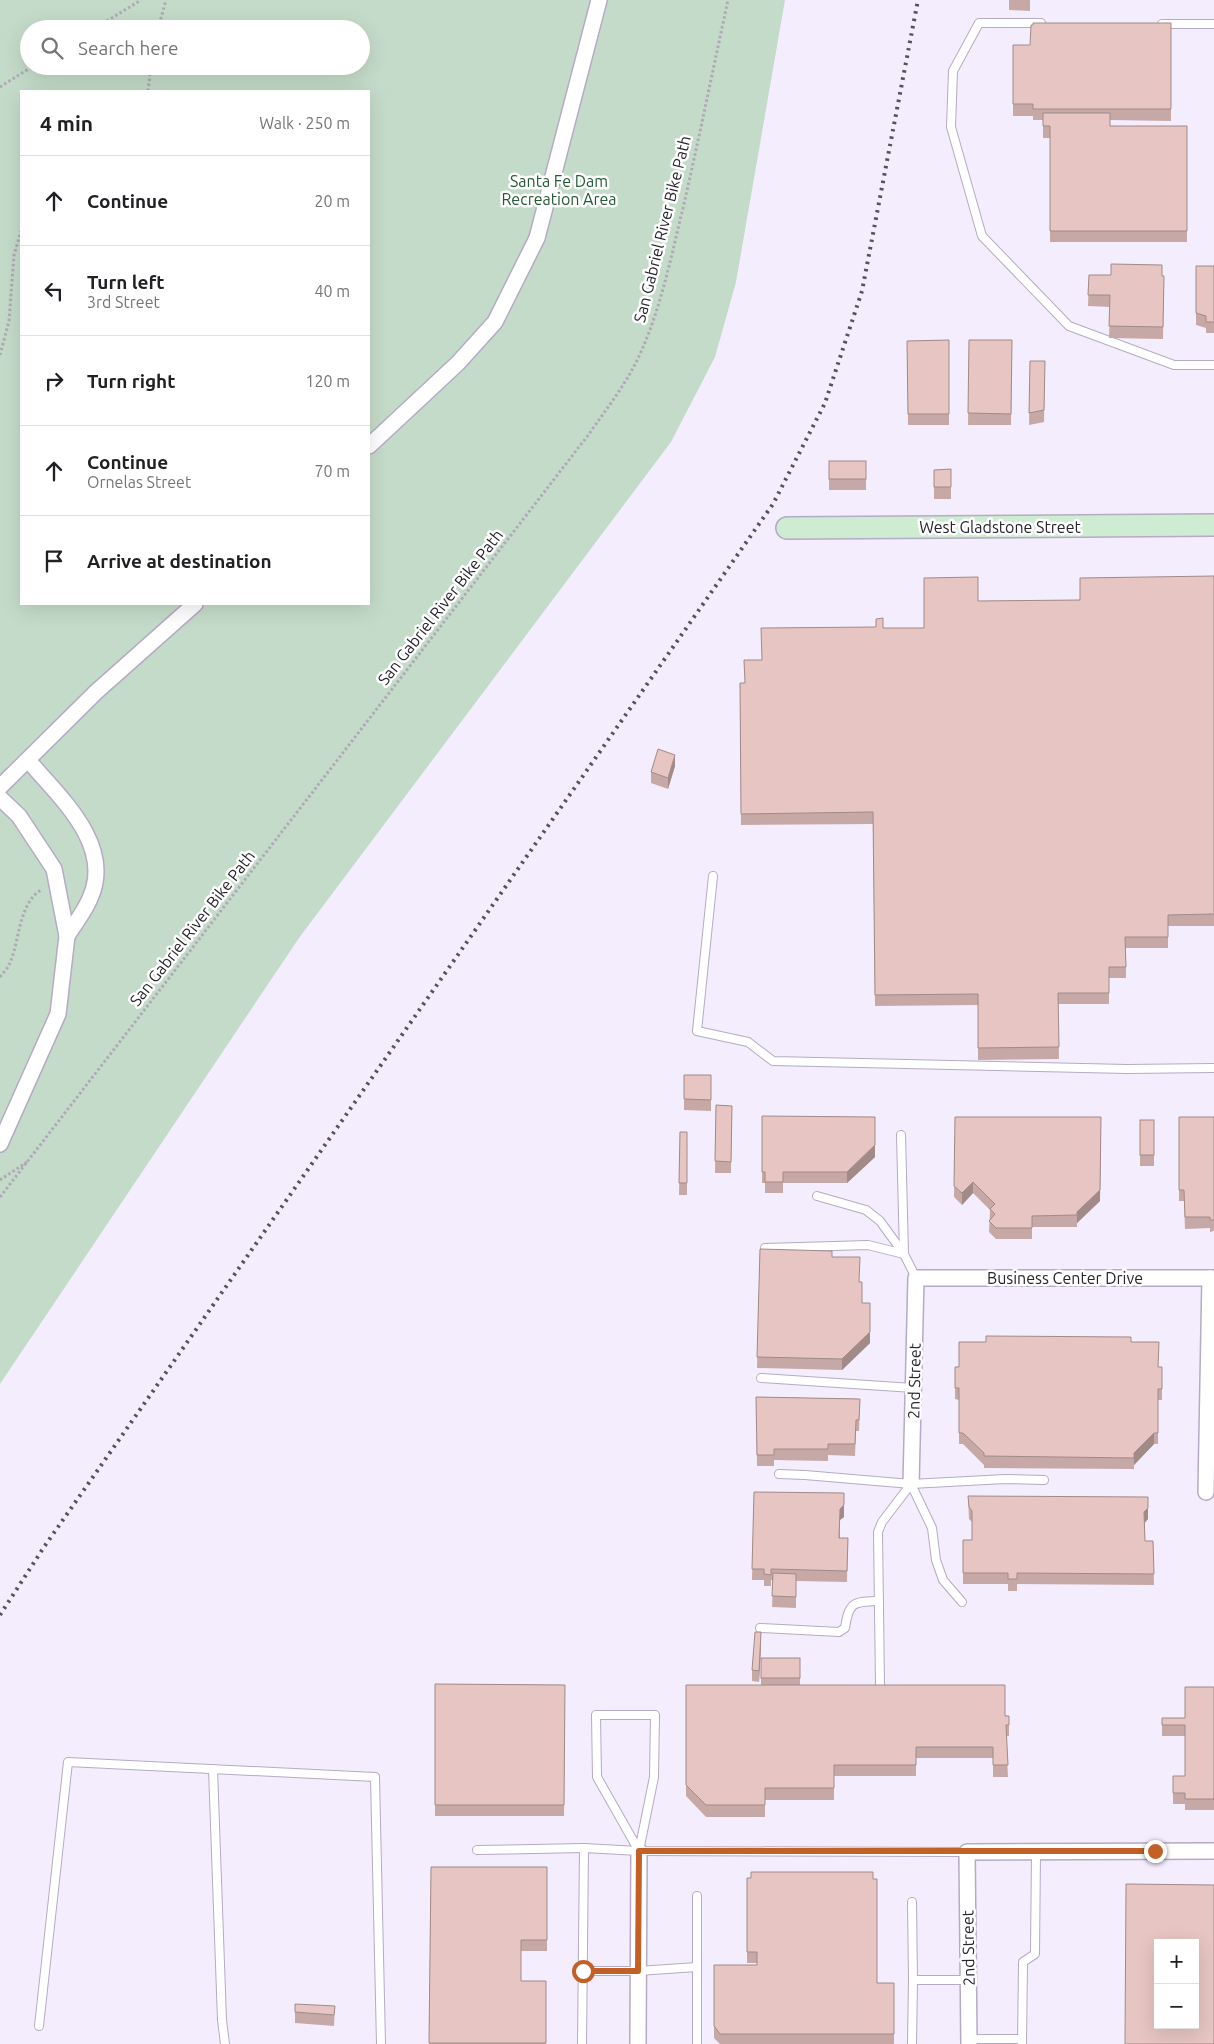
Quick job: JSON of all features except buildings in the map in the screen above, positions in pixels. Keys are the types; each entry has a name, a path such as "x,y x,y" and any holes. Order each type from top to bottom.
{"street":[{"path":"370,445 458,363 495,322 537,238 599,0"},
{"name":"West Gladstone Street","path":"787,528 1214,525"},
{"path":"0,788 96,692 194,605"},
{"path":"28,760 79,819 94,850 95,876 92,896 67,936"},
{"path":"0,798 18,816 54,869 67,936 58,1014 0,1147"},
{"name":"Business Center Drive","path":"916,1278 1212,1278"},
{"name":"2nd Street","path":"911,1484 916,1278"},
{"path":"1206,1492 1212,1338 1212,1278"},
{"path":"638,2044 639,1851"},
{"path":"967,1852 1214,1851"},
{"name":"2nd Street","path":"967,1852 969,2041"}],"lane":[{"path":"1047,23 979,23 953,71 951,127 982,236 1069,326 1174,365 1214,365"},
{"path":"1155,24 1214,24"},
{"path":"713,876 697,1031 748,1042 772,1061 1128,1069 1214,1068"},
{"path":"901,1134 904,1254"},
{"path":"817,1196 866,1210 880,1221 904,1254 916,1278"},
{"path":"765,1248 868,1245 904,1254"},
{"path":"761,1378 913,1388"},
{"path":"779,1474 911,1484 1005,1479 1044,1480"},
{"path":"880,1686 878,1532 882,1522 911,1484"},
{"path":"911,1484 932,1528 936,1560 943,1580 962,1602"},
{"path":"760,1628 839,1632 845,1628 847,1613 851,1606 859,1602 879,1602"},
{"path":"596,1715 655,1715 654,1777 639,1851 597,1777 596,1715"},
{"path":"39,2026 68,1762 374,1777 381,2044"},
{"path":"213,1769 222,2020 225,2044"},
{"path":"582,2044 584,1848"},
{"path":"477,1850 584,1848 639,1851 967,1852"},
{"path":"969,2041 1022,2041 1023,1962 1034,1954 1036,1852"},
{"path":"696,1896 696,2044"},
{"path":"912,1902 912,2044"},
{"path":"583,1971 638,1971 696,1967"},
{"path":"913,1980 968,1980"}],"path":[{"path":"109,20 141,0"},
{"path":"160,20 166,0"},
{"name":"San Gabriel River Bike Path","path":"0,1197 589,434 624,382 639,355 651,327 662,293 686,194 728,0"},
{"path":"0,87 20,74"},
{"path":"148,90 150,75"},
{"path":"0,355 9,321 14,255 20,234"},
{"path":"0,977 9,965 22,919 34,894 56,881"},
{"name":"San Gabriel River Bike Path","path":"0,1180 29,1160"}],"green space":[{"name":"Santa Fe Dam Recreation Area","path":"0,0 785,0 736,282 715,357 671,442 299,938 0,1384"}],"railway":[{"path":"0,1615 44,1547 773,504 825,403 862,291 918,0"}],"route":[{"path":"583,1971 638,1971 639,1851 1155,1851"}]}
